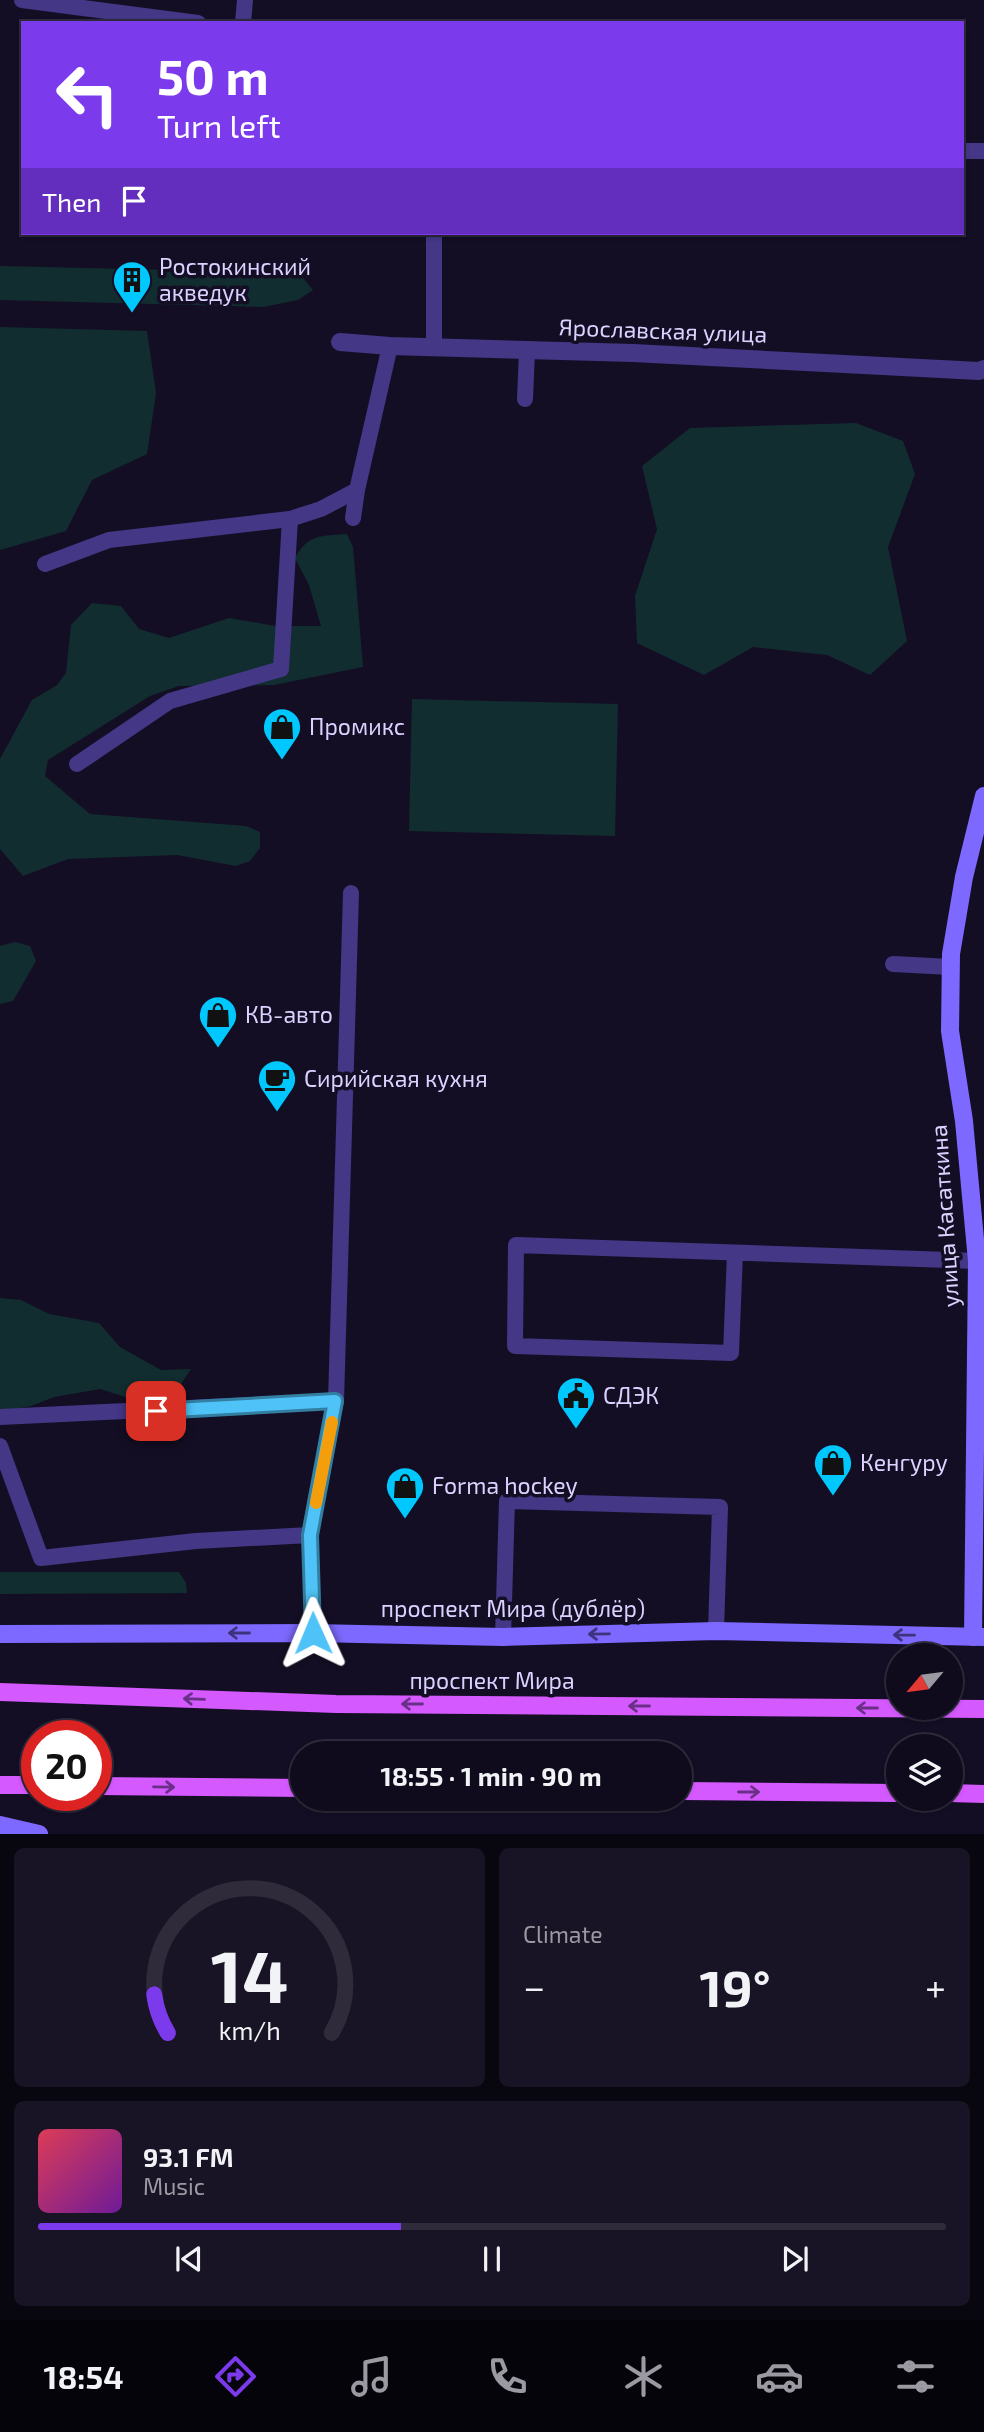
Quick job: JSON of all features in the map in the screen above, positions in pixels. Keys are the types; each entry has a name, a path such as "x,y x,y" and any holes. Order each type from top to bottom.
{"main road":[{"name":"улица Касаткина","path":"978,1637 977,1261 964,1121 950,1031 951,954 964,877 984,796"},
{"name":"проспект Мира (дублёр)","path":"0,1634 313,1633 503,1636 716,1631 978,1637"},
{"name":"проспект Мира","path":"0,1692 336,1704 984,1709"},
{"path":"0,1785 21,1785"},
{"path":"112,1786 290,1788"},
{"path":"692,1791 886,1793"},
{"path":"963,1793 984,1794"},
{"path":"0,1825 39,1833"}],"street":[{"name":"Ярославская улица","path":"340,342 434,348 633,353 979,371 984,369"}],"lane":[{"path":"22,0 183,21"},
{"path":"243,21 245,0"},
{"path":"964,150 984,151"},
{"path":"434,235 434,348"},
{"path":"353,518 390,346"},
{"path":"526,399 527,351"},
{"path":"45,564 109,540 290,519 321,509 357,490"},
{"path":"77,764 170,701 281,669 290,519"},
{"path":"313,1633 310,1535 335,1401 351,893"},
{"path":"893,964 951,967"},
{"path":"735,1254 731,1353 515,1346 516,1245 977,1261"},
{"path":"0,1417 335,1401"},
{"path":"0,1446 41,1558 196,1541 310,1535"},
{"path":"503,1636 507,1501 720,1507 716,1631"}],"green space":[{"path":"0,266 299,273 313,290 298,300 263,307 0,300"},
{"path":"0,327 147,331 156,393 147,454 92,480 66,531 0,550"},
{"path":"856,423 903,441 915,474 888,547 907,641 870,675 827,655 753,647 704,675 637,643 635,596 657,529 642,466 690,428"},
{"path":"347,534 353,547 363,667 274,685 179,686 150,696 48,760 45,776 90,814 246,826 260,832 260,848 250,861 236,866 177,855 68,859 23,876 0,849 0,759 32,700 57,685 66,673 71,625 92,603 121,606 139,629 169,638 229,618 275,626 321,626 309,585 295,558 310,540"},
{"path":"412,699 618,704 615,836 409,831"},
{"path":"15,942 30,946 36,961 13,1001 0,1004 0,946"},
{"path":"0,1298 21,1300 49,1314 99,1323 120,1347 161,1370 191,1369 164,1409 100,1389 54,1397 31,1406 0,1412"},
{"path":"0,1572 179,1572 186,1583 187,1593 0,1594"}],"slow traffic":[{"path":"316,1503 332,1422"}],"place":[{"name":"Ростокинский акведук","path":"132,314"},
{"name":"Промикс","path":"282,761"},
{"name":"КВ-авто","path":"218,1049"},
{"name":"Сирийская кухня","path":"277,1113"},
{"name":"СДЭК","path":"576,1430"},
{"name":"Кенгуру","path":"833,1497"},
{"name":"Forma hockey","path":"405,1520"}],"route":[{"path":"156,1411 335,1401 310,1535 313,1633"}]}
